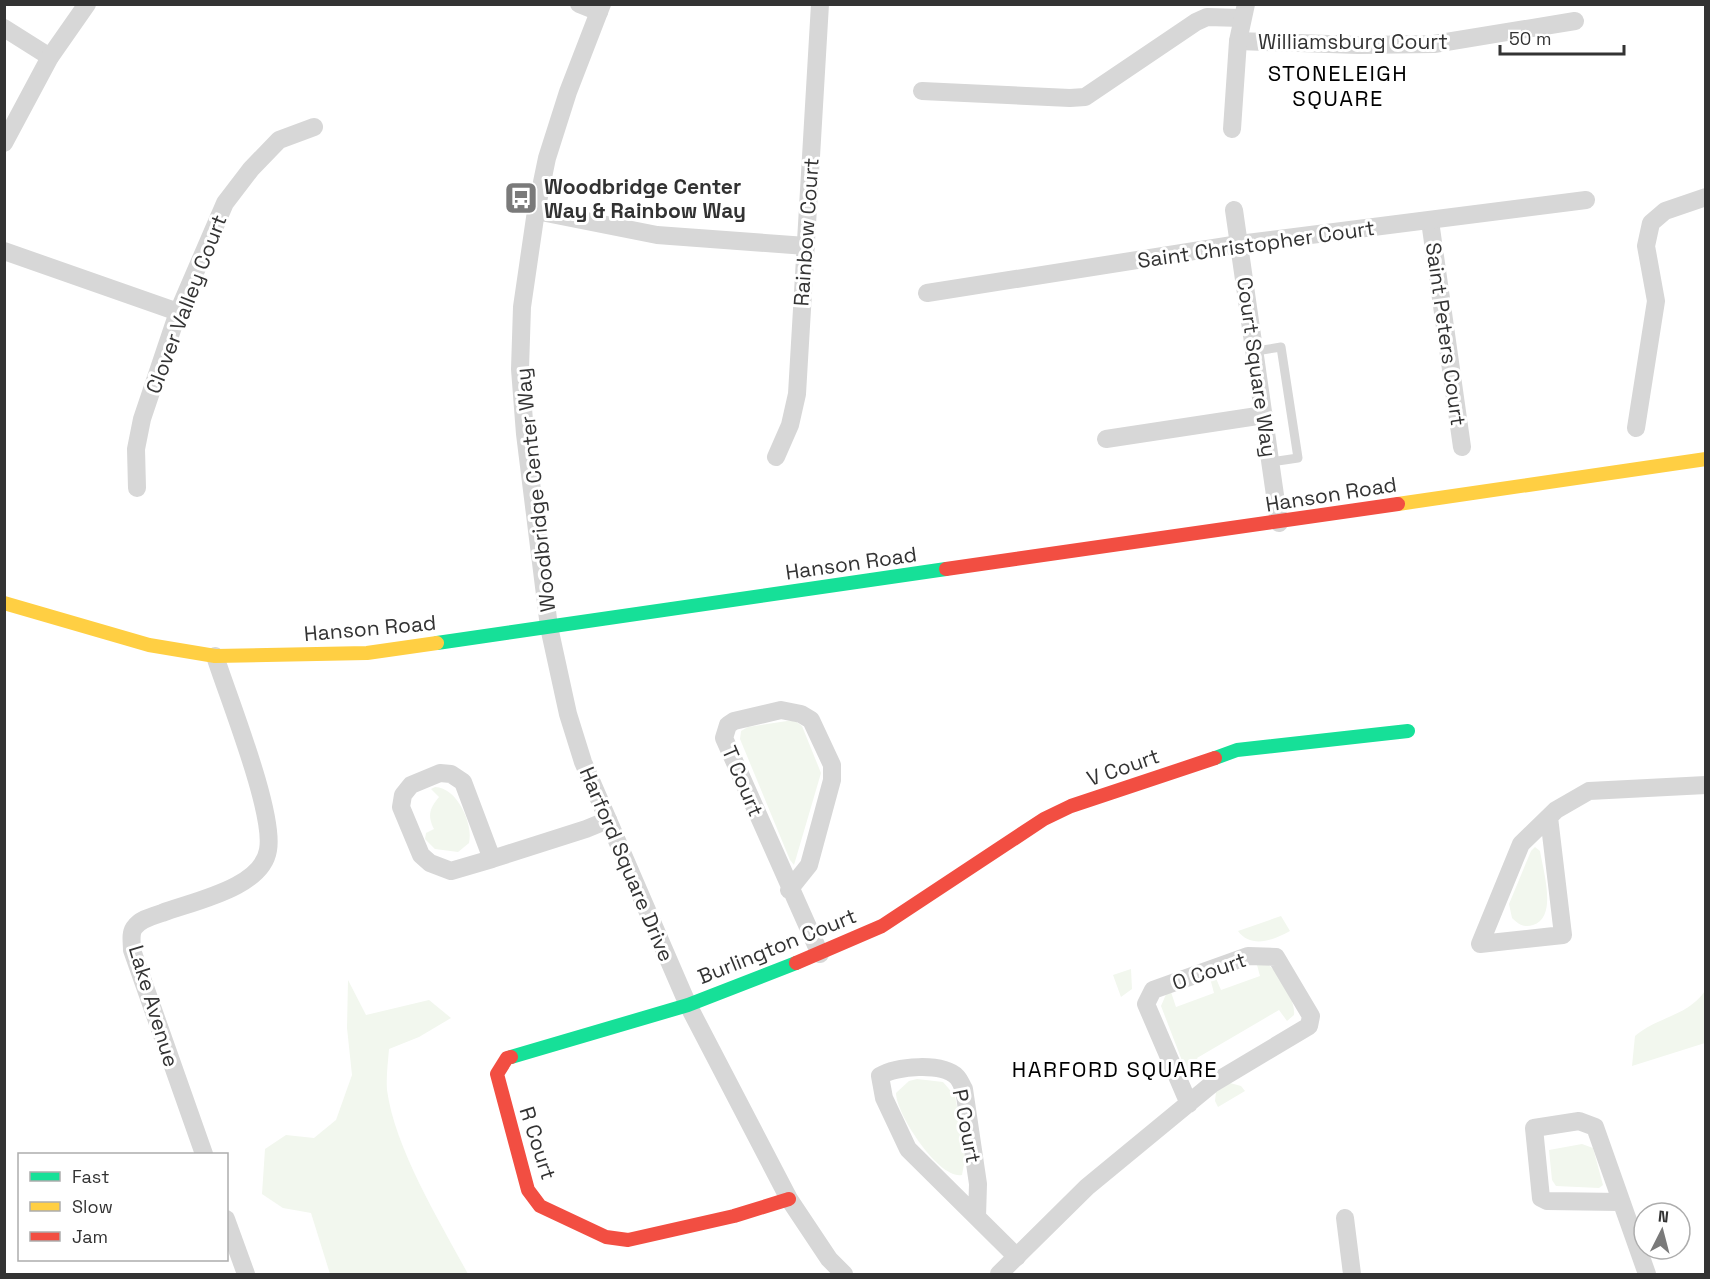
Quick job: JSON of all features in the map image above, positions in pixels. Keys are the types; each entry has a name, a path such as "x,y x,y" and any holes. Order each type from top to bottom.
{"street":[{"path":"4,143 50,57 87,4"},
{"path":"579,4 601,8"},
{"name":"Rainbow Court","path":"776,457 790,425 796,394 820,4"},
{"name":"Woodbridge Center Way","path":"549,627 534,516 520,369 522,308 536,211 547,158 565,102 601,8"},
{"path":"922,91 1070,98 1085,96 1196,22 1207,17 1244,11 1238,41 1232,129"},
{"name":"Williamsburg Court","path":"1238,41 1358,45 1434,44 1575,21"},
{"path":"4,28 50,57"},
{"name":"Clover Valley Court","path":"137,488 136,449 142,419 178,312 225,203 251,169 279,140 314,127"},
{"path":"1636,428 1656,301 1646,246 1651,223 1665,211 1706,197"},
{"name":"Saint Christopher Court","path":"927,293 1239,244 1586,200"},
{"name":"Court Square Way","path":"1234,210 1279,523"},
{"path":"536,211 657,235 806,246"},
{"name":"Saint Peters Court","path":"1430,221 1462,447"},
{"path":"4,251 178,312"},
{"path":"1106,439 1264,415"},
{"name":"Hanson Road","path":"4,603 149,645 215,656 367,653 1279,523 1706,459"},
{"name":"Harford Square Drive","path":"549,627 568,714 583,762 688,1005 789,1199 830,1259 844,1275"},
{"name":"Lake Avenue","path":"203,1153 132,950 131,938 134,928 147,918 230,888 255,875 264,864 269,832 260,795 215,656"},
{"name":"T Court","path":"789,890 809,865 832,780 832,765 811,720 801,714 782,710 734,721 728,725 724,738 789,890 820,954"},
{"name":"V Court","path":"882,926 1044,819 1071,807 1237,750 1408,731"},
{"path":"492,859 463,782 451,774 440,773 411,784 403,795 401,807 420,855 430,863 451,871 492,859 608,820"},
{"path":"1549,817 1563,935 1480,944 1521,844 1549,817 1578,796 1589,791 1706,785"},
{"name":"Burlington Court","path":"688,1005 820,954 882,926"},
{"name":"O Court","path":"999,1275 1087,1187 1189,1104 1212,1084 1309,1026 1311,1016 1276,957 1248,956 1153,990 1146,1004 1189,1104"},
{"name":"R Court","path":"688,1005 507,1058 497,1074 498,1087 528,1190 540,1206 606,1237 628,1240 734,1216 789,1199"},
{"name":"P Court","path":"977,1217 978,1184 964,1089 956,1076 939,1069 905,1067 890,1070 880,1076 884,1098 908,1149 1017,1257"},
{"path":"1621,1202 1547,1201 1541,1198 1534,1128 1579,1121 1595,1127 1647,1275"},
{"path":"1345,1218 1352,1275"},
{"path":"228,1225 246,1275"}],"lane":[{"path":"1256,351 1281,347 1298,458 1271,462"}],"shaded area":[{"path":"794,720 802,726 821,773 794,865 740,739 741,731 748,727"},
{"path":"435,787 450,793 457,800 466,817 470,835 469,843 458,852 435,849 425,839 426,833 434,829 430,812 439,797 431,789"},
{"path":"1535,847 1540,851 1546,881 1547,904 1541,921 1524,926 1512,918 1509,904 1531,851"},
{"path":"1281,916 1290,931 1270,940 1249,940 1238,931"},
{"path":"1266,963 1276,972 1285,986 1292,1002 1294,1015 1287,1021 1279,1010 1197,1058 1204,1071 1202,1073 1186,1071 1161,1006 1167,992 1171,992 1176,1007 1214,993 1210,978 1215,976 1221,990 1260,976 1257,965"},
{"path":"1131,969 1132,989 1121,997 1113,975"},
{"path":"348,980 366,1015 429,1000 451,1018 419,1037 389,1049 387,1090 399,1136 420,1185 468,1274 330,1274 311,1213 283,1208 262,1194 265,1149 286,1135 314,1138 336,1120 352,1075 347,1028"},
{"path":"1705,991 1705,1043 1632,1066 1635,1036 1653,1024 1690,1006"},
{"path":"917,1079 943,1082 955,1096 965,1159 962,1175 953,1174 931,1157 920,1144 903,1115 896,1093 909,1081"},
{"path":"1230,1083 1241,1086 1245,1091 1218,1107 1215,1101 1216,1092"},
{"path":"1582,1144 1593,1148 1603,1185 1599,1188 1556,1186 1552,1180 1549,1150"}],"traffic: fast":[{"path":"437,643 946,569"},
{"path":"1215,758 1237,750 1408,731"},
{"path":"511,1057 688,1005 796,963"}],"traffic: slow":[{"path":"1398,504 1706,459"},
{"path":"4,603 149,645 215,656 367,653 437,643"}],"traffic: jam":[{"path":"946,569 1398,504"},
{"path":"796,963 882,926 1044,819 1071,806 1215,758"},
{"path":"511,1057 507,1058 497,1074 528,1190 540,1206 606,1237 628,1240 734,1216 789,1199"}],"place":[{"name":"Woodbridge Center Way & Rainbow Way","path":"521,198"}],"district":[{"name":"STONELEIGH SQUARE","path":"1338,86"},
{"name":"HARFORD SQUARE","path":"1115,1069"}]}
